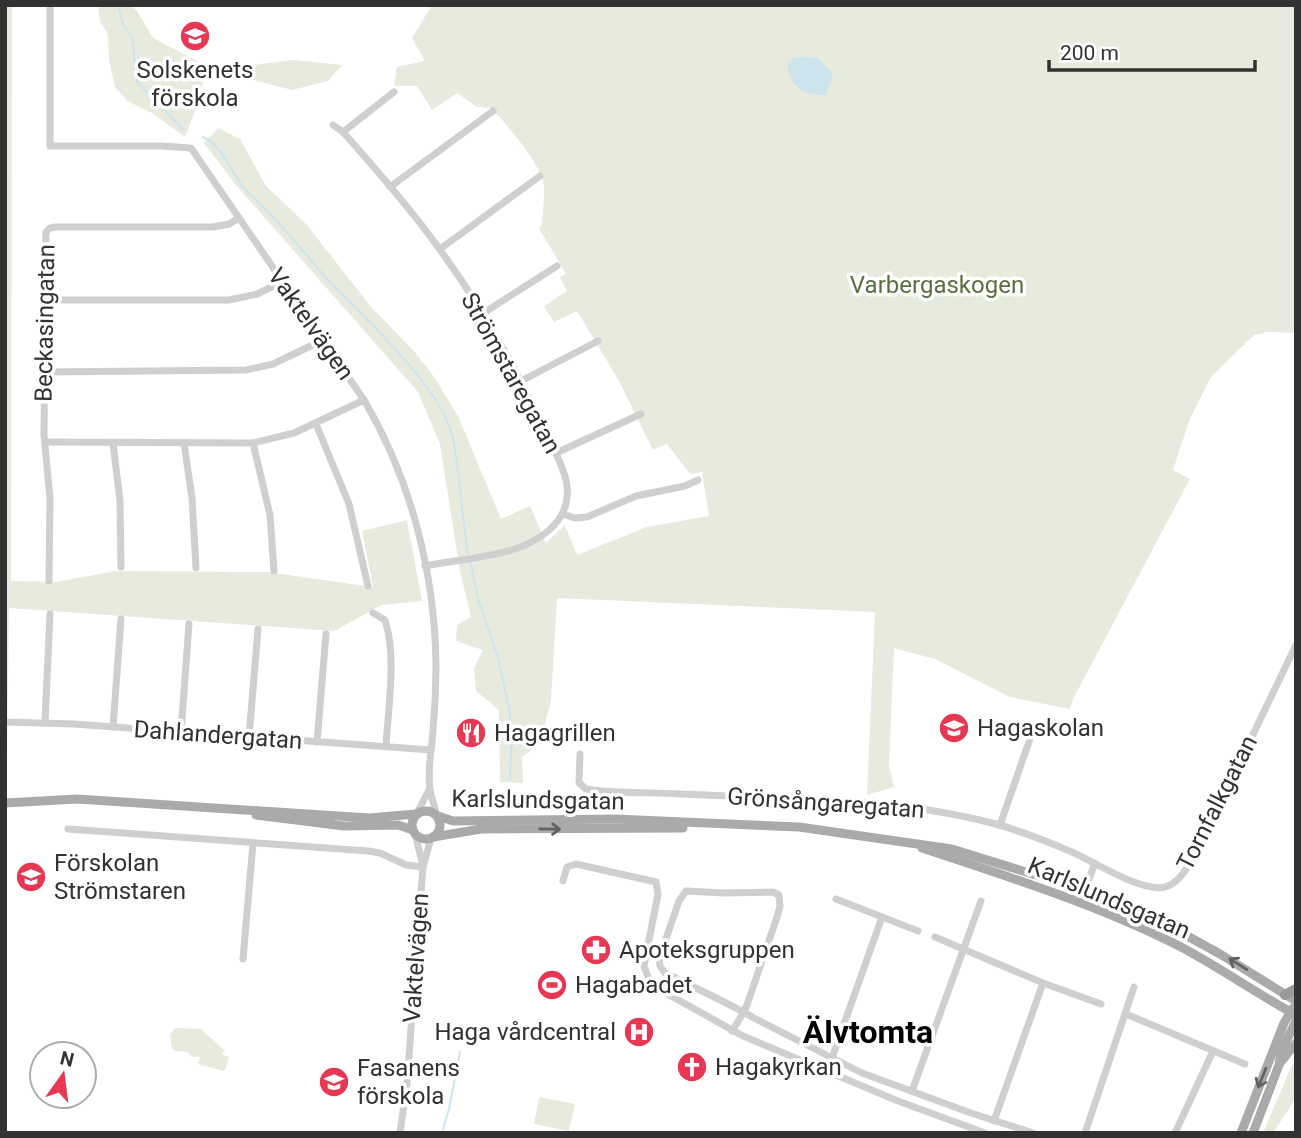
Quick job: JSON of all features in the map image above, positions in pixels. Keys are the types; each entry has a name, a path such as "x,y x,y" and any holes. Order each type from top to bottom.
{"highway":[{"path":"1285,995 1296,989"}],"main road":[{"name":"Karlslundsgatan","path":"5,803 77,799 369,818 417,814"},
{"name":"Karlslundsgatan","path":"220,809 325,824 398,825 414,832"},
{"path":"428,810 437,815 440,828 432,838 424,839 414,832 412,822 417,814 428,810"},
{"name":"Karlslundsgatan","path":"437,815 453,821 576,819 830,830 970,854 1085,891 1180,932 1237,963 1296,1002"},
{"name":"Karlslundsgatan","path":"432,838 481,829 608,830 764,826"},
{"name":"Karlslundsgatan","path":"897,840 1081,904 1183,948 1294,1016"},
{"path":"1253,1133 1279,1065 1296,1002"},
{"path":"1241,1133 1294,1016"},
{"path":"1279,1065 1296,1043"}],"street":[{"name":"Vaktelvägen","path":"50,5 50,146 191,148 364,400 387,439 401,472 425,566 435,644 430,790 437,815"},
{"path":"343,132 394,92"},
{"path":"390,187 492,111"},
{"name":"Strömstaregatan","path":"333,125 343,132 440,249 521,381 556,453 567,489 562,514"},
{"path":"440,249 540,176"},
{"name":"Beckasingatan","path":"49,581 50,509 45,442 45,237 50,228 203,228 223,226 239,218"},
{"path":"481,314 557,267"},
{"path":"45,300 229,300 257,293 282,282"},
{"path":"45,372 246,370 273,364 323,340"},
{"path":"521,381 598,341"},
{"path":"45,442 253,443 283,437 364,400"},
{"path":"556,453 640,414"},
{"path":"316,424 349,504 368,586"},
{"path":"113,443 120,501 121,568"},
{"path":"184,443 192,498 196,568"},
{"path":"253,443 270,515 274,570"},
{"path":"425,566 507,551 533,541 552,528 562,514 576,518 587,517 636,496 685,486 698,480"},
{"path":"373,613 385,620 388,630 390,695 386,746"},
{"path":"45,722 50,614"},
{"path":"113,727 121,619"},
{"path":"181,732 189,624"},
{"path":"249,737 258,629"},
{"path":"317,742 326,634"},
{"name":"Tornfalkgatan","path":"1095,863 1153,888 1165,887 1180,878 1194,857 1296,645"},
{"name":"Dahlandergatan","path":"5,722 45,722 431,750"},
{"path":"1000,825 1032,733"},
{"name":"Grönsångaregatan","path":"580,754 579,783 591,790 895,805 959,815 1000,825 1042,839 1095,863"},
{"name":"Vaktelvägen","path":"417,814 430,790"},
{"path":"68,829 368,851 380,853 406,865 423,866"},
{"name":"Vaktelvägen","path":"414,832 423,866"},
{"name":"Vaktelvägen","path":"400,1133 408,1071 423,866 432,838"},
{"path":"243,959 253,843"},
{"path":"1081,904 1095,863"},
{"path":"563,881 566,867 576,864 656,882 658,894 644,965 650,982 655,987 732,1031 898,1101 985,1133"},
{"path":"732,1031 743,1012 777,917 780,901 776,893 686,891 679,901 659,959 661,969 743,1012 862,1073 1033,1133"},
{"path":"836,899 918,931"},
{"path":"912,1091 981,901"},
{"path":"832,1058 882,917"},
{"path":"935,937 963,951 1101,1004"},
{"path":"994,1121 1043,983"},
{"path":"1085,1133 1134,987"},
{"path":"1126,1014 1245,1064"},
{"path":"1175,1133 1213,1051"}],"green space":[{"path":"5,5 12,5 11,581 56,582 116,571 267,572 373,587 362,531 407,520 422,601 382,605 334,631 9,608 7,766 5,766"},
{"path":"98,5 130,5 137,11 153,38 207,66 185,137 152,113 127,101 115,87 109,60 108,35 100,21"},
{"name":"Varbergaskogen","path":"432,5 1296,5 1296,333 1267,332 1254,335 1211,377 1189,421 1173,470 1190,479 1070,709 1010,697 935,659 894,648 889,765 894,787 867,795 875,612 557,598 551,700 540,744 522,757 523,783 500,782 499,710 476,691 474,668 483,650 456,641 457,625 471,617 460,571 440,444 418,392 236,185 204,143 218,128 240,139 266,186 306,224 372,308 414,351 458,416 501,519 530,506 546,543 565,525 577,555 647,527 709,516 702,472 690,474 667,444 653,450 620,383 577,311 554,322 544,306 567,291 560,277 566,274 539,228 542,225 543,181 521,143 491,108 477,107 457,93 432,110 417,86 394,86 397,67 425,61 412,38"},
{"path":"293,60 342,65 328,81 292,90 227,73 229,68"},
{"path":"175,1028 201,1029 225,1051 221,1054 229,1057 225,1071 198,1064 200,1057 192,1057 188,1052 172,1048 170,1035"},
{"path":"1296,1063 1296,1098 1273,1133 1263,1133 1292,1065"},
{"path":"539,1097 575,1104 569,1131 534,1124"}],"water":[{"path":"793,58 818,58 833,74 826,95 805,92 791,79 787,64"}],"waterway":[{"path":"118,5 123,24 132,37 137,82 183,129"},
{"path":"203,137 218,148 244,187 427,387 450,428 454,442 469,555"},
{"path":"470,560 478,599 498,658 509,707 512,732 510,779"},
{"path":"442,1133 460,1052"}],"place":[{"name":"Solskenets förskola","path":"195,36"},
{"name":"Hagaskolan","path":"954,728"},
{"name":"Hagagrillen","path":"471,733"},
{"name":"Förskolan Strömstaren","path":"31,877"},
{"name":"Apoteksgruppen","path":"596,950"},
{"name":"Hagabadet","path":"552,985"},
{"name":"Haga vårdcentral","path":"639,1032"},
{"name":"Hagakyrkan","path":"692,1067"},
{"name":"Fasanens förskola","path":"334,1082"}],"district":[{"name":"Älvtomta","path":"868,1032"}]}
